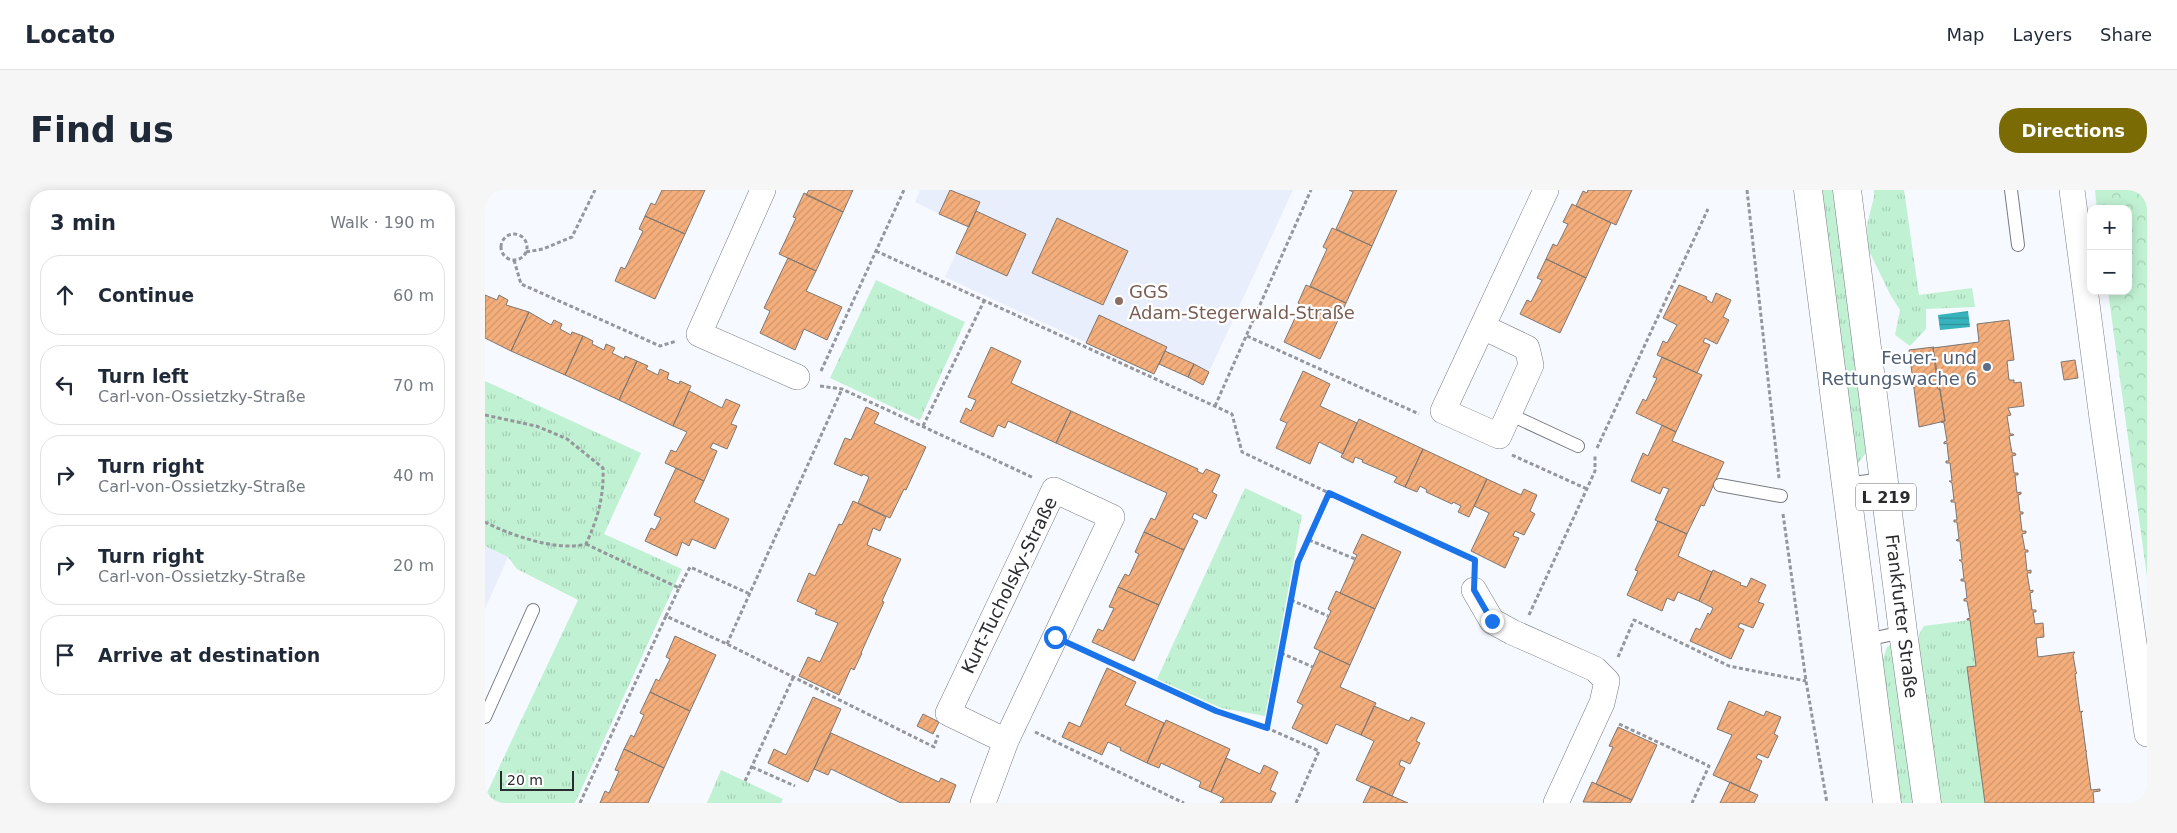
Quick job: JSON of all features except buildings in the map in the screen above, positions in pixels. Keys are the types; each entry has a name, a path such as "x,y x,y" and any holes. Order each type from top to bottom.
{"main road":[{"name":"L 219","path":"1808,190 1887,803"},
{"name":"Frankfurter Straße","path":"1847,190 1903,632 1927,803"}],"street":[{"path":"763,190 699,334 806,381"},
{"path":"1483,327 1527,348 1531,366 1499,436 1443,411 1546,190"},
{"path":"2072,190 2147,734"},
{"name":"Kurt-Tucholsky-Straße","path":"948,713 1054,490 1112,517 1010,731 983,803"},
{"path":"1474,590 1492,621 1520,636 1595,669 1607,682 1606,693 1557,803"},
{"path":"948,713 1010,731"}],"lane":[{"path":"2011,190 2019,245"},
{"path":"1509,414 1578,446"},
{"path":"1845,484 1884,479"},
{"path":"1720,485 1781,496"},
{"path":"485,717 533,610"},
{"path":"1866,640 1903,632"}],"path":[{"path":"526,252 543,249 572,236 595,190"},
{"path":"904,190 876,251 806,381 842,389 1031,476 1054,490"},
{"path":"1215,406 1311,190"},
{"path":"1520,636 1595,471 1595,453 1708,209"},
{"path":"514,233 522,236 527,243 526,252 521,258 514,260 506,258 501,251 501,242 506,235 514,233"},
{"path":"876,251 1233,414 1242,452 1475,560 1474,590"},
{"path":"514,260 521,284 660,346 699,334"},
{"path":"923,426 984,301"},
{"path":"727,644 842,389"},
{"path":"485,415 551,432 567,439 603,468 604,491 595,526 586,544"},
{"path":"1267,728 1298,562 1329,493"},
{"path":"485,522 525,539 576,547 586,544 679,588"},
{"path":"1309,540 1355,559"},
{"path":"580,803 690,567 750,594"},
{"path":"1291,600 1328,616"},
{"path":"666,616 727,644 934,747 948,713"},
{"path":"1607,682 1635,620 1729,666 1806,681"},
{"path":"1055,637 1216,711 1267,728 1319,752 1296,803"},
{"path":"1281,654 1313,667"},
{"path":"745,781 793,678"},
{"path":"1597,714 1709,766 1692,803"},
{"path":"1010,731 1184,803"},
{"path":"752,767 795,786"}],"shaded area":[{"name":"GGS Adam-Stegerwald-Straße","path":"920,190 1293,190 1203,385 1160,364 1154,374 945,277 968,228 915,202"},
{"path":"485,546 508,557 485,609"}],"green space":[{"path":"1820,190 1833,190 1866,453 1856,466"},
{"path":"1874,190 1904,190 1919,295 1972,288 1975,307 1926,309 1926,329 1910,346 1895,335 1900,310 1868,249 1867,225"},
{"path":"2095,190 2147,190 2147,577 2109,295 2132,295 2132,205 2097,205"},
{"path":"876,280 965,322 920,420 830,378"},
{"path":"485,381 641,453 604,534 682,569 575,803 485,803 485,797 578,600 517,569 508,557 485,546"},
{"path":"1245,488 1302,515 1265,716 1221,708 1157,679"},
{"path":"1970,620 1976,666 1967,667 1985,803 1939,803 1918,643 1920,632 1924,626"},
{"path":"1892,644 1913,803 1900,803 1881,665 1887,647"},
{"path":"721,770 783,799 781,803 707,803"}],"water":[{"path":"1968,311 1970,327 1940,330 1938,315"}],"place":[{"name":"GGS Adam-Stegerwald-Straße","path":"1119,301"},
{"name":"Feuer- und Rettungswache 6","path":"1987,367"}],"route":[{"path":"1055,637 1216,711 1267,728 1298,562 1329,493 1475,560 1474,590 1492,621"}]}
